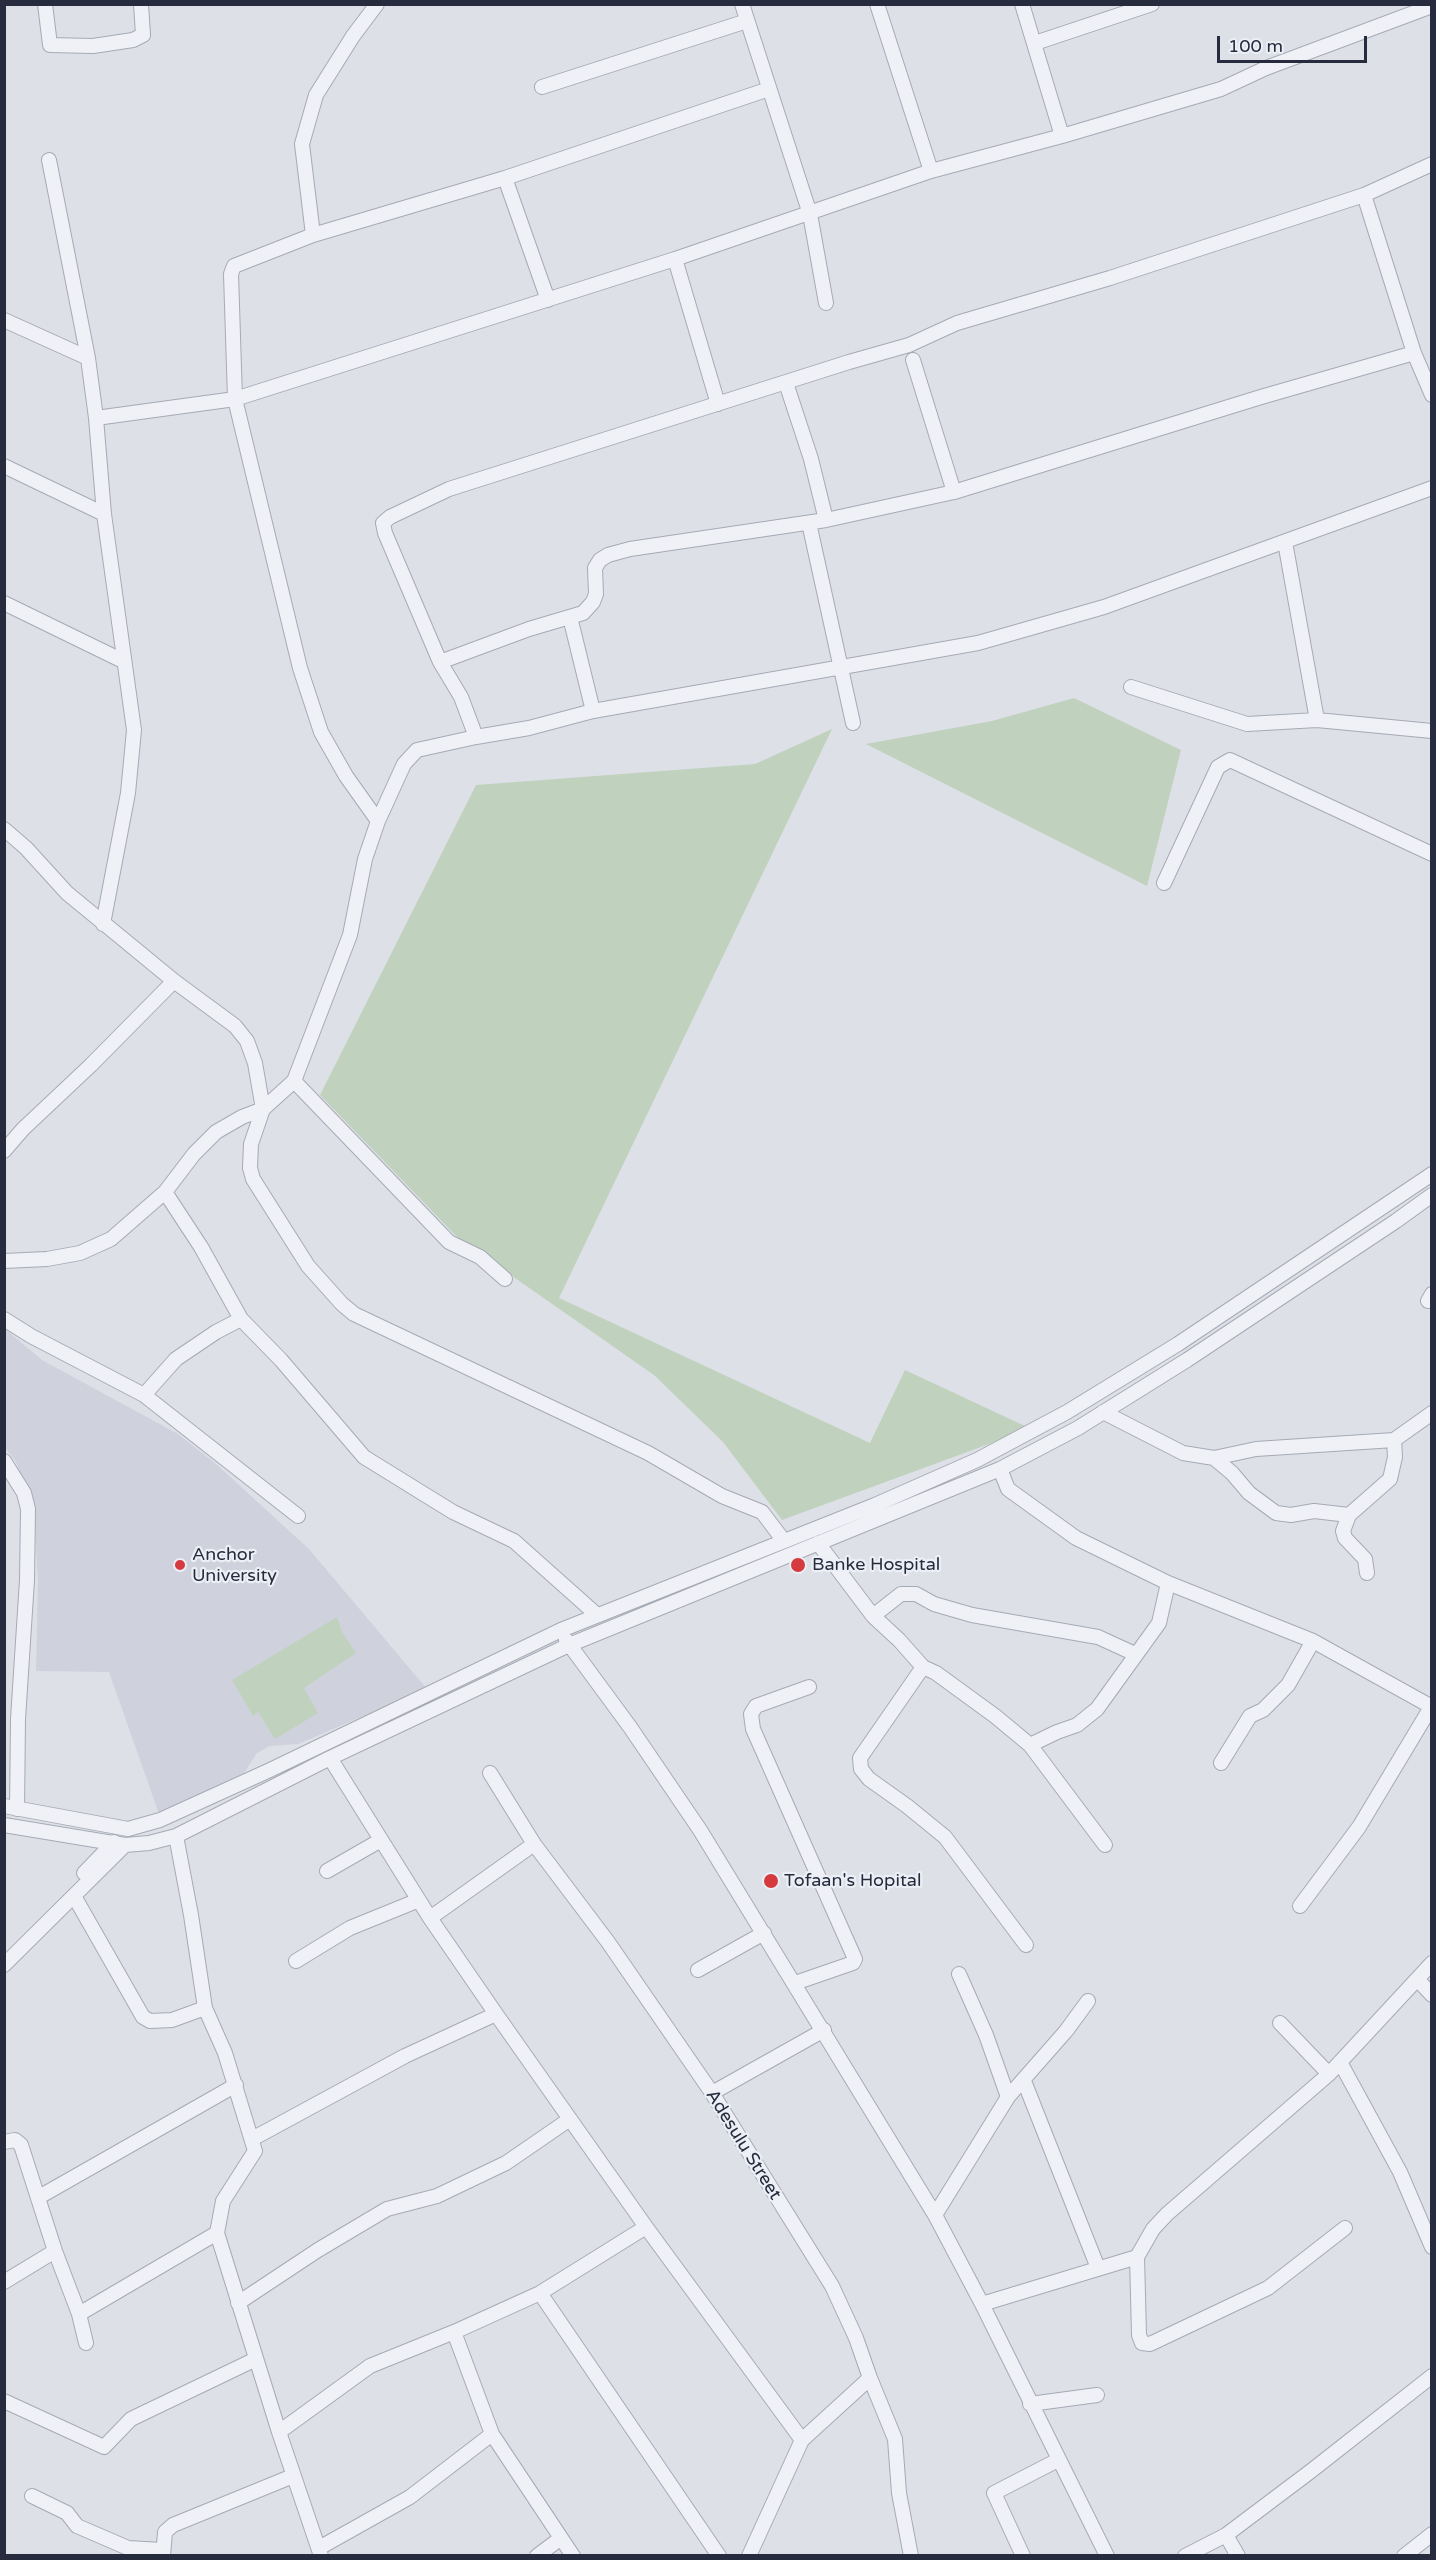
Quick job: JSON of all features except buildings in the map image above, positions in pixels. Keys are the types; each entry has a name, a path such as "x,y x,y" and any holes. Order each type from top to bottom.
{"street":[{"path":"45,4 50,45 93,46 133,40 143,35 141,4"},
{"path":"313,235 302,144 316,95 376,4"},
{"path":"742,4 810,214 826,303"},
{"path":"877,4 931,171"},
{"path":"1022,4 1062,136"},
{"path":"1035,43 1152,4"},
{"path":"96,418 235,399 675,259 931,171 1062,136 1221,89 1266,68 1431,6"},
{"path":"542,87 747,21"},
{"path":"378,822 346,776 321,732 300,668 235,399 231,274 234,266 313,235 505,178 769,89"},
{"path":"49,160 88,358 96,418 104,514 134,730 128,793 103,924"},
{"path":"476,736 461,697 440,662 384,533 386,520 449,489 909,345 957,323 1007,306 1110,278 1364,195 1431,164"},
{"path":"505,178 548,300"},
{"path":"1364,195 1414,354 1431,395"},
{"path":"675,259 718,404"},
{"path":"4,320 88,358"},
{"path":"440,662 529,629 583,613 593,602 596,594 595,568 600,560 608,555 630,549 826,520 954,492 1260,397 1414,354"},
{"path":"913,360 954,492"},
{"path":"786,383 811,459 826,520"},
{"path":"4,466 104,514"},
{"path":"4,1261 47,1259 80,1254 111,1239 165,1192 194,1154 216,1132 242,1117 263,1109 294,1081 350,935 365,859 378,822 404,764 417,750 476,736 529,728 593,711 978,643 1030,630 1104,607 1431,488"},
{"path":"809,522 853,723"},
{"path":"1285,542 1317,720"},
{"path":"4,603 123,661"},
{"path":"570,617 593,711"},
{"path":"1131,687 1247,724 1317,720 1431,731"},
{"path":"1164,883 1218,767 1230,760 1431,854"},
{"path":"4,829 26,848 67,893 174,981 235,1026 247,1041 255,1063 263,1109 251,1144 250,1168 253,1179 308,1266 342,1304 354,1314 648,1453 722,1496 762,1512 784,1540"},
{"path":"4,1151 23,1129 91,1065 174,981"},
{"path":"294,1081 449,1242 480,1257 505,1279"},
{"path":"4,1461 24,1493 28,1509 27,1580 11,1807 128,1829 160,1820 270,1770 561,1630 784,1540 875,1506 977,1460 1066,1412 1178,1344 1431,1174"},
{"path":"165,1192 201,1247 241,1319 280,1360 364,1457 453,1512 514,1541 597,1615"},
{"path":"4,1825 94,1841 119,1843 149,1843 176,1836 330,1758 569,1645 1000,1469 1103,1412 1269,1306 1431,1195"},
{"path":"4,1319 31,1336 144,1395 298,1516"},
{"path":"144,1395 176,1359 216,1332 241,1319"},
{"path":"1103,1412 1184,1453 1214,1458 1256,1449 1394,1440 1431,1413"},
{"path":"1367,1573 1365,1559 1345,1538 1343,1531 1349,1515 1390,1479 1395,1457 1394,1440"},
{"path":"1214,1458 1232,1473 1249,1493 1276,1513 1292,1515 1314,1511 1349,1515"},
{"path":"1000,1469 1008,1490 1076,1538 1167,1583 1313,1641 1431,1707 1359,1827 1300,1906"},
{"path":"818,1543 873,1616 923,1667 936,1673 995,1716 1030,1745 1105,1845"},
{"path":"1030,1745 1077,1725 1097,1709 1135,1654 1153,1634 1159,1623 1167,1583"},
{"path":"873,1616 901,1594 916,1594 934,1604 972,1615 1098,1637 1135,1654"},
{"path":"561,1630 569,1645 630,1727 700,1830 935,2215 982,2304 1107,2556"},
{"path":"1221,1763 1250,1716 1263,1710 1288,1685 1313,1641"},
{"path":"923,1667 860,1758 861,1769 869,1779 907,1806 945,1838 1026,1946"},
{"path":"795,1983 853,1963 855,1959 753,1729 751,1714 756,1706 809,1687"},
{"path":"4,1693 20,1691"},
{"path":"330,1758 430,1918 496,2014 646,2227 802,2440"},
{"name":"Adesulu Street","path":"490,1773 534,1844 608,1942 712,2093 832,2286 856,2338 895,2439 899,2493 911,2556"},
{"path":"176,1836 205,2008 236,2085 255,2154 231,2187 224,2201 217,2233 279,2432 320,2552 410,2497 492,2434"},
{"path":"327,1871 381,1840"},
{"path":"4,1965 74,1896 119,1843"},
{"path":"4,1954 119,1843"},
{"path":"430,1918 534,1844"},
{"path":"74,1896 143,2017 150,2021 172,2020 205,2008"},
{"path":"296,1961 350,1928 419,1900"},
{"path":"698,1970 764,1933"},
{"path":"1345,2228 1268,2288 1150,2344 1142,2343 1139,2335 1137,2257 1153,2229 1167,2214 1329,2074 1431,1963"},
{"path":"959,1974 986,2035 1008,2097"},
{"path":"1417,1979 1431,1995"},
{"path":"935,2215 1008,2097 1024,2081 1088,2001"},
{"path":"252,2139 405,2056 496,2014"},
{"path":"1280,2023 1329,2074"},
{"path":"712,2093 824,2030"},
{"path":"1340,2062 1400,2172 1431,2247"},
{"path":"1024,2081 1098,2268"},
{"path":"39,2197 236,2085"},
{"path":"238,2303 318,2250 387,2209 437,2196 506,2163 570,2119"},
{"path":"4,2142 15,2140 21,2145 79,2314 86,2343"},
{"path":"279,2432 370,2366 454,2332 540,2293 646,2227"},
{"path":"79,2314 217,2233"},
{"path":"4,2282 56,2251"},
{"path":"982,2304 1137,2257"},
{"path":"540,2293 719,2556"},
{"path":"454,2332 492,2434 573,2556"},
{"path":"4,2401 104,2447 131,2419 256,2359"},
{"path":"1185,2556 1226,2535 1311,2472 1431,2376"},
{"path":"749,2556 802,2440 870,2378"},
{"path":"1030,2404 1098,2395"},
{"path":"1023,2556 994,2493 1058,2460"},
{"path":"32,2496 68,2513 77,2526 128,2548 162,2553 165,2532 173,2525 294,2476"},
{"path":"1404,2556 1431,2534"},
{"path":"1226,2535 1238,2556"},
{"path":"537,2556 561,2538"}],"shaded area":[{"name":"Anchor University","path":"4,1328 42,1360 178,1434 216,1464 309,1549 427,1689 298,1744 270,1746 257,1753 244,1773 159,1814 109,1672 36,1671 38,1581 34,1513 16,1462 5,1448"}],"green space":[{"path":"1074,698 1181,750 1147,886 866,744 992,721"},
{"path":"832,729 559,1298 870,1443 905,1370 1027,1427 989,1444 782,1520 723,1442 654,1375 459,1239 320,1095 476,785 755,764"},
{"path":"337,1617 342,1632 356,1653 304,1688 318,1713 275,1739 258,1712 253,1716 232,1680"}],"place":[{"name":"Anchor University","path":"180,1565"},
{"name":"Banke Hospital","path":"798,1565"},
{"name":"Tofaan's Hopital","path":"771,1881"}]}
